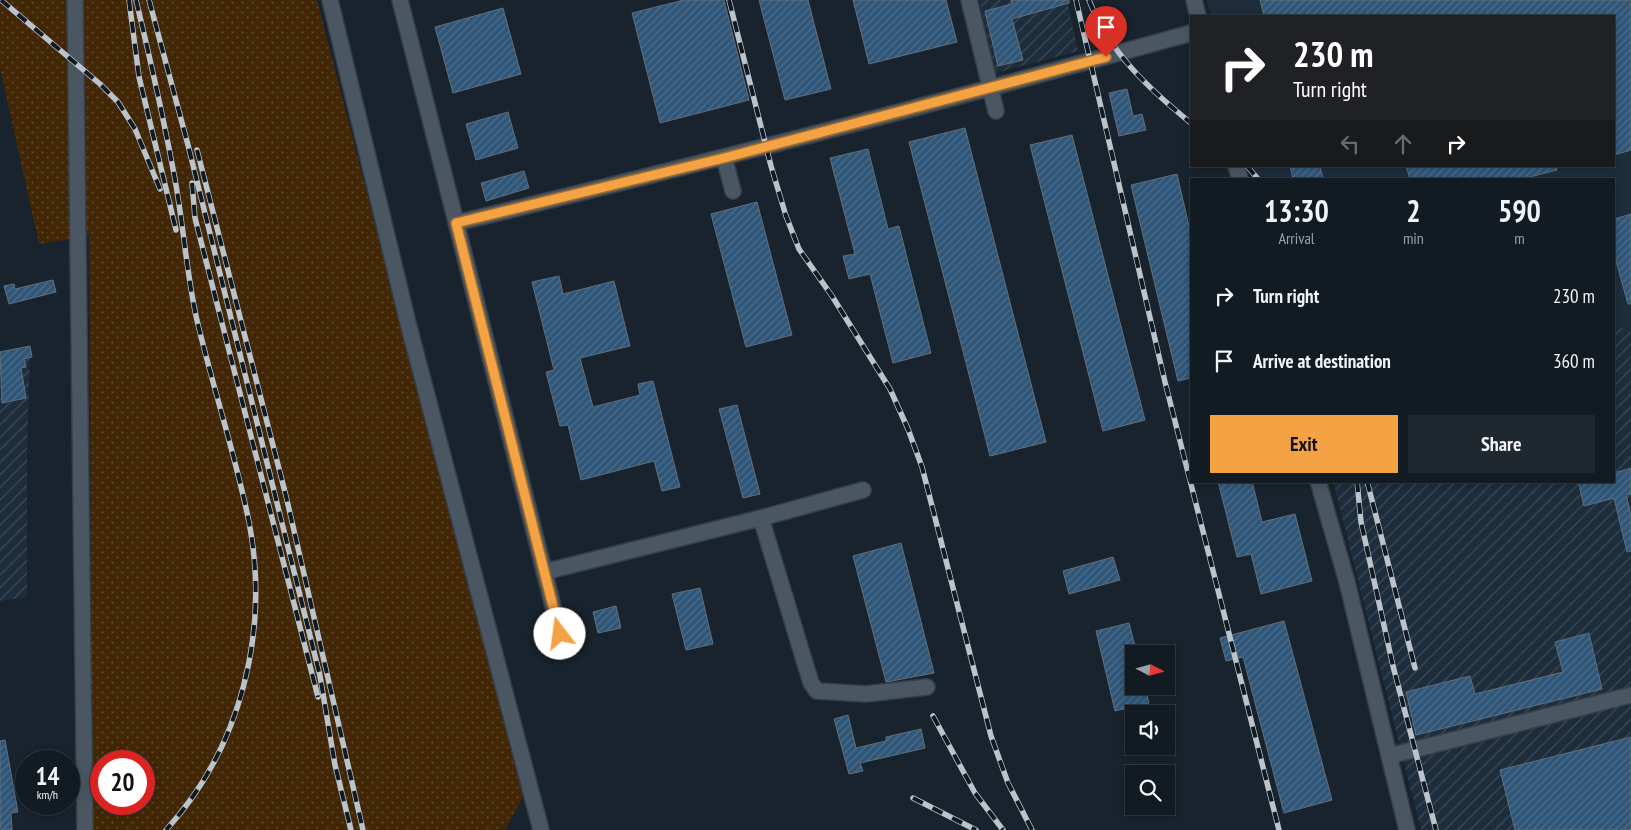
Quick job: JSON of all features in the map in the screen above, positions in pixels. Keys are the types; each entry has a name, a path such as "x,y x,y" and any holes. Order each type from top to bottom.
{"street":[{"path":"75,0 85,830"},
{"path":"330,0 408,323 541,830"},
{"path":"400,0 560,634"},
{"path":"969,0 992,88 996,111"},
{"path":"1194,0 1198,15"},
{"path":"456,223 724,158 766,145 992,88 1190,33"},
{"path":"724,158 733,191"},
{"path":"1319,483 1347,582 1407,830"},
{"path":"544,572 762,518 863,490"},
{"path":"762,518 811,683 817,691 866,694 927,687"},
{"path":"1389,756 1631,694"}],"shaded area":[{"path":"0,0 317,0 523,797 505,830 93,830 93,815 155,815 155,750 92,750 89,236 39,244 0,68"},
{"path":"979,0 1067,0 1078,51 996,73"},
{"path":"1207,0 1631,0 1631,325 1615,330 1615,178 1254,178 1251,167 1615,167 1615,15 1211,15"},
{"path":"1631,325 1631,830 1421,830 1334,483 1615,483 1615,330"},
{"path":"30,346 27,457 27,597 0,601 0,352"}],"building":[{"path":"684,0 724,0 749,100 660,123 632,13"},
{"path":"759,0 808,0 831,89 785,100"},
{"path":"853,0 946,0 957,42 869,64"},
{"path":"1011,0 1069,0 1069,3 1012,19 1023,60 998,66 985,11 1012,4"},
{"path":"1260,0 1631,0 1631,150 1615,155 1615,15 1264,15"},
{"path":"503,8 521,74 453,93 435,27"},
{"path":"1127,89 1133,116 1142,114 1146,130 1119,136 1109,93"},
{"path":"508,112 518,148 476,160 466,124"},
{"path":"965,128 1046,442 990,456 909,142"},
{"path":"1072,135 1145,420 1103,431 1030,145"},
{"path":"868,149 888,229 899,226 931,353 893,363 870,274 849,279 843,256 855,254 830,158"},
{"path":"1290,167 1320,167 1323,178 1293,178"},
{"path":"1406,167 1556,167 1557,170 1526,178 1410,178"},
{"path":"524,171 529,188 486,201 481,183"},
{"path":"1177,174 1190,231 1190,378 1178,381 1131,185"},
{"path":"757,202 792,335 746,347 711,214"},
{"path":"1631,214 1631,304 1628,304 1615,258 1615,219"},
{"path":"559,276 563,294 614,281 630,346 580,358 593,407 640,395 638,384 653,381 680,487 662,491 654,461 581,480 568,425 560,426 546,372 554,370 532,282"},
{"path":"53,280 56,292 9,304 4,286 14,284 15,289"},
{"path":"30,346 32,357 24,359 26,367 21,368 26,398 2,403 0,352"},
{"path":"737,405 760,494 743,498 719,409"},
{"path":"1631,468 1631,494 1626,495 1631,515 1631,551 1627,552 1614,498 1584,506 1578,483 1615,483 1615,473"},
{"path":"1218,483 1252,483 1262,522 1295,514 1312,581 1261,594 1251,554 1237,557"},
{"path":"901,543 934,673 886,682 853,556"},
{"path":"1113,557 1120,580 1069,594 1063,571"},
{"path":"700,588 713,644 686,650 672,594"},
{"path":"616,606 621,628 598,633 593,612"},
{"path":"1284,621 1332,800 1284,813 1243,657 1226,661 1220,638"},
{"path":"1129,623 1135,645 1125,645 1125,695 1147,695 1149,703 1125,705 1125,709 1115,711 1096,631"},
{"path":"1589,633 1602,689 1416,735 1406,692 1470,676 1475,694 1563,672 1555,642"},
{"path":"848,715 856,748 886,741 886,737 921,729 925,748 860,763 863,771 849,774 834,719"},
{"path":"1631,737 1631,830 1515,830 1500,770"},
{"path":"5,740 15,795 15,812 11,813 12,830 1,830 0,823 0,741"}],"railway":[{"path":"1,0 100,84 118,102 135,129 160,189"},
{"path":"129,0 139,77 176,230"},
{"path":"136,0 174,174 196,316 243,496 255,563 255,605 252,646 244,686 231,725 214,763 192,798 166,830"},
{"path":"149,0 188,145 320,676 335,765 351,830"},
{"path":"729,0 771,166 786,216 799,249 832,296 890,389 922,467 991,736 1008,783 1032,830"},
{"path":"1076,0 1165,382 1190,480"},
{"path":"1089,0 1097,19 1119,53 1160,97 1190,122"},
{"path":"197,150 286,496 363,830"},
{"path":"1248,167 1257,178"},
{"path":"192,183 195,218 318,697"},
{"path":"1191,483 1279,830"},
{"path":"1357,483 1361,522 1393,666 1436,830"},
{"path":"1368,483 1415,668"},
{"path":"933,716 975,793 1003,830"},
{"path":"913,798 976,830"}],"route":[{"path":"560,634 456,223 724,158 766,145 1106,57"}]}
